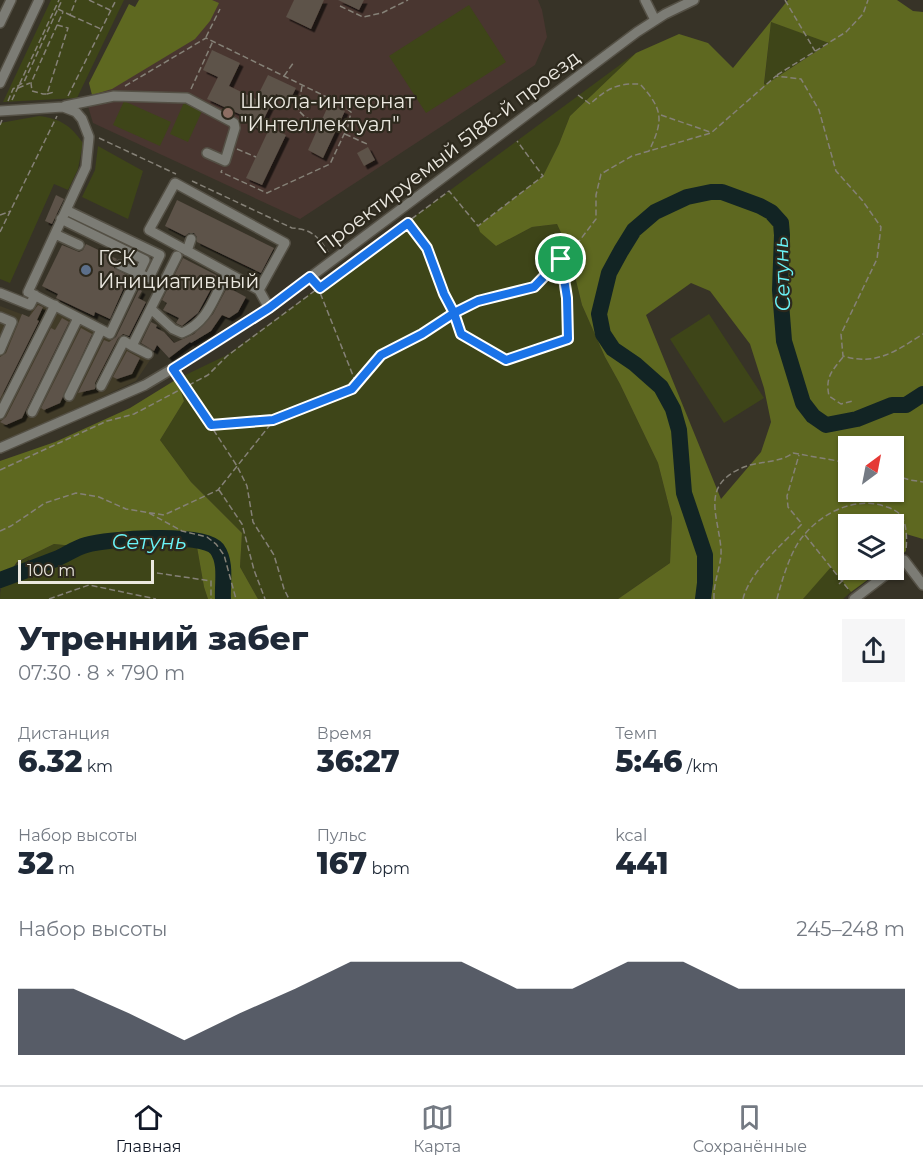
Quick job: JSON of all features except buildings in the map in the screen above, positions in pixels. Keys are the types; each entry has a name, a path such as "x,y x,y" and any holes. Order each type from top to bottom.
{"street":[{"path":"0,23 10,0"},
{"path":"0,81 3,70 39,0"},
{"path":"645,0 655,20"},
{"name":"Проектируемый 5186-й проезд","path":"0,448 145,385 269,308 609,53 655,20 694,0"},
{"path":"3,110 63,107 114,96 187,98 234,123 231,147 225,160 207,153"},
{"path":"63,107 76,112 82,118 89,137 86,167 28,291 148,354"},
{"path":"259,290 285,243 175,183 149,230 259,290 269,308"},
{"path":"66,210 160,255 149,278 120,265"},
{"path":"62,219 146,260 69,396"},
{"path":"55,234 79,245"},
{"path":"187,251 191,239"},
{"path":"47,251 57,256"},
{"path":"101,386 151,309 177,256"},
{"path":"151,309 173,330 182,333 195,328 205,317 224,279"},
{"path":"0,293 30,305 35,295"},
{"path":"0,414 55,305"},
{"path":"0,317 12,322 0,350"},
{"path":"32,412 78,318"},
{"path":"904,560 923,585"},
{"path":"854,598 878,580"}],"path":[{"path":"3,110 19,85 61,0"},
{"path":"70,15 76,0"},
{"path":"89,0 111,10"},
{"path":"340,6 363,17 382,13 408,0"},
{"path":"211,425 273,420 352,389 381,355 422,334 454,313 478,301 534,287 580,240 596,219 601,174 632,156 711,133 776,76 846,32 863,14 868,0"},
{"path":"786,1 815,52"},
{"path":"57,8 101,30"},
{"path":"114,96 128,84 206,38 220,9"},
{"path":"54,92 42,94 32,91 31,83 63,12"},
{"path":"57,25 73,28"},
{"path":"46,94 68,28"},
{"path":"206,38 341,104 351,112 345,133 330,164 267,193 221,172 225,160"},
{"path":"187,98 213,41"},
{"path":"284,76 294,62"},
{"path":"776,76 801,79 819,110 836,171 862,200 881,227 877,259 841,333 843,356 831,372 826,384 829,396 841,404 853,401"},
{"path":"17,88 31,83"},
{"path":"578,95 590,105 603,93 622,83 640,84 653,98 660,114 658,132 648,151"},
{"path":"3,110 13,89 19,85"},
{"path":"302,85 298,110 305,117 320,124"},
{"path":"660,114 711,133"},
{"path":"345,133 367,144"},
{"path":"89,137 95,136 181,176"},
{"path":"0,470 107,421 134,414 208,375 227,356 450,191 478,226 543,176 517,141"},
{"path":"231,147 255,158"},
{"path":"27,167 31,169"},
{"path":"190,180 292,228 306,229 322,242 333,261"},
{"path":"0,215 11,210"},
{"path":"408,223 427,248 461,334 506,360 568,339 567,298 561,259"},
{"path":"310,277 320,288 356,383"},
{"path":"843,356 858,360 880,358 923,334"},
{"path":"173,369 237,466 247,486 253,522 274,555 289,599"},
{"path":"0,531 45,503 76,493 99,497 126,509 164,515 218,490 273,420"},
{"path":"714,599 722,551 714,511 718,485 744,467 766,460 788,457 793,453 838,461"},
{"path":"743,599 754,577 781,543 802,524 788,507 786,496 800,455"},
{"path":"904,478 923,482"},
{"path":"218,490 242,524 254,570 265,599"},
{"path":"777,599 797,543 825,516 851,504 866,503 881,505 899,514"},
{"path":"147,513 182,531 207,537 216,544 224,555 236,599"},
{"path":"904,528 907,544 904,560"},
{"path":"804,534 838,575"},
{"path":"157,573 211,581 211,599"},
{"path":"839,584 842,580 854,598"},
{"path":"50,599 89,585 156,599"}],"shaded area":[{"name":"Школа-интернат \"Интеллектуал\"","path":"149,0 538,0 547,37 535,65 300,219 93,123 87,103"},
{"path":"36,299 150,360 136,381 0,444 0,306 29,317"}],"green space":[{"path":"51,0 124,0 77,98 3,102"},
{"path":"139,0 212,0 219,3 210,21 195,39 112,89 92,95 89,83 129,4 135,7"},
{"path":"788,0 897,0 913,11 923,12 923,539 906,534 906,551 904,553 904,514 838,514 838,576 831,567 803,599 618,599 670,563 672,518 658,463 605,357 582,305 568,248 557,224 532,227 496,246 480,232 478,226 543,176 570,116 636,53 679,34 708,43 733,68","holes":["771,22 829,43 765,85 764,84","691,283 710,291 750,344 764,388 771,422 761,452 721,499 646,315"]},
{"path":"469,5 506,62 426,113 389,56"},
{"path":"771,22 829,42 764,86"},
{"path":"636,53 570,116 543,176 478,226 496,246 532,227 557,224 568,248 582,305 605,357 658,463 672,518 670,563 618,599 258,599 240,567 242,533 191,482 160,440 184,401 177,379 227,355"},
{"path":"185,100 203,109 188,142 170,134"},
{"path":"124,101 171,122 160,146 113,125"},
{"path":"39,116 64,124 83,143 78,169 68,190 54,184 10,283 0,279 0,123"},
{"path":"98,146 143,171 128,219 82,197 95,170"},
{"path":"709,314 764,398 724,423 670,339"},
{"path":"177,379 184,401 160,440 191,482 242,533 240,567 258,599 208,599 197,547 159,544 103,549 54,544 17,562 0,586 0,461 55,442 130,408"},
{"path":"54,544 103,549 159,544 197,547 208,599 0,599 1,588 10,571 25,558"},
{"path":"831,566 838,575 838,580 842,580 851,592 843,599 803,599"},
{"path":"841,580 867,580 851,592"}],"waterway":[{"name":"Сетунь","path":"703,599 705,555 684,493 679,430 673,409 661,387 635,364 613,349 603,334 599,314 609,273 634,230 655,212 687,197 711,192 722,192 771,212 781,223 780,290 784,341 803,403 813,416 826,425 857,419 892,405 906,405 923,394"},
{"name":"Сетунь","path":"0,580 86,545 133,539 175,538 208,543 217,549 223,567 223,599"}],"place":[{"name":"Школа-интернат \"Интеллектуал\"","path":"228,113"},
{"name":"ГСК Инициативный","path":"86,270"}],"route":[{"path":"561,259 534,287 478,301 454,313 444,294 427,248 408,223 320,288 310,277 269,308 173,369 211,425 273,420 352,389 381,355 422,334 454,313 461,334 506,360 568,339 567,298 561,259"}]}
